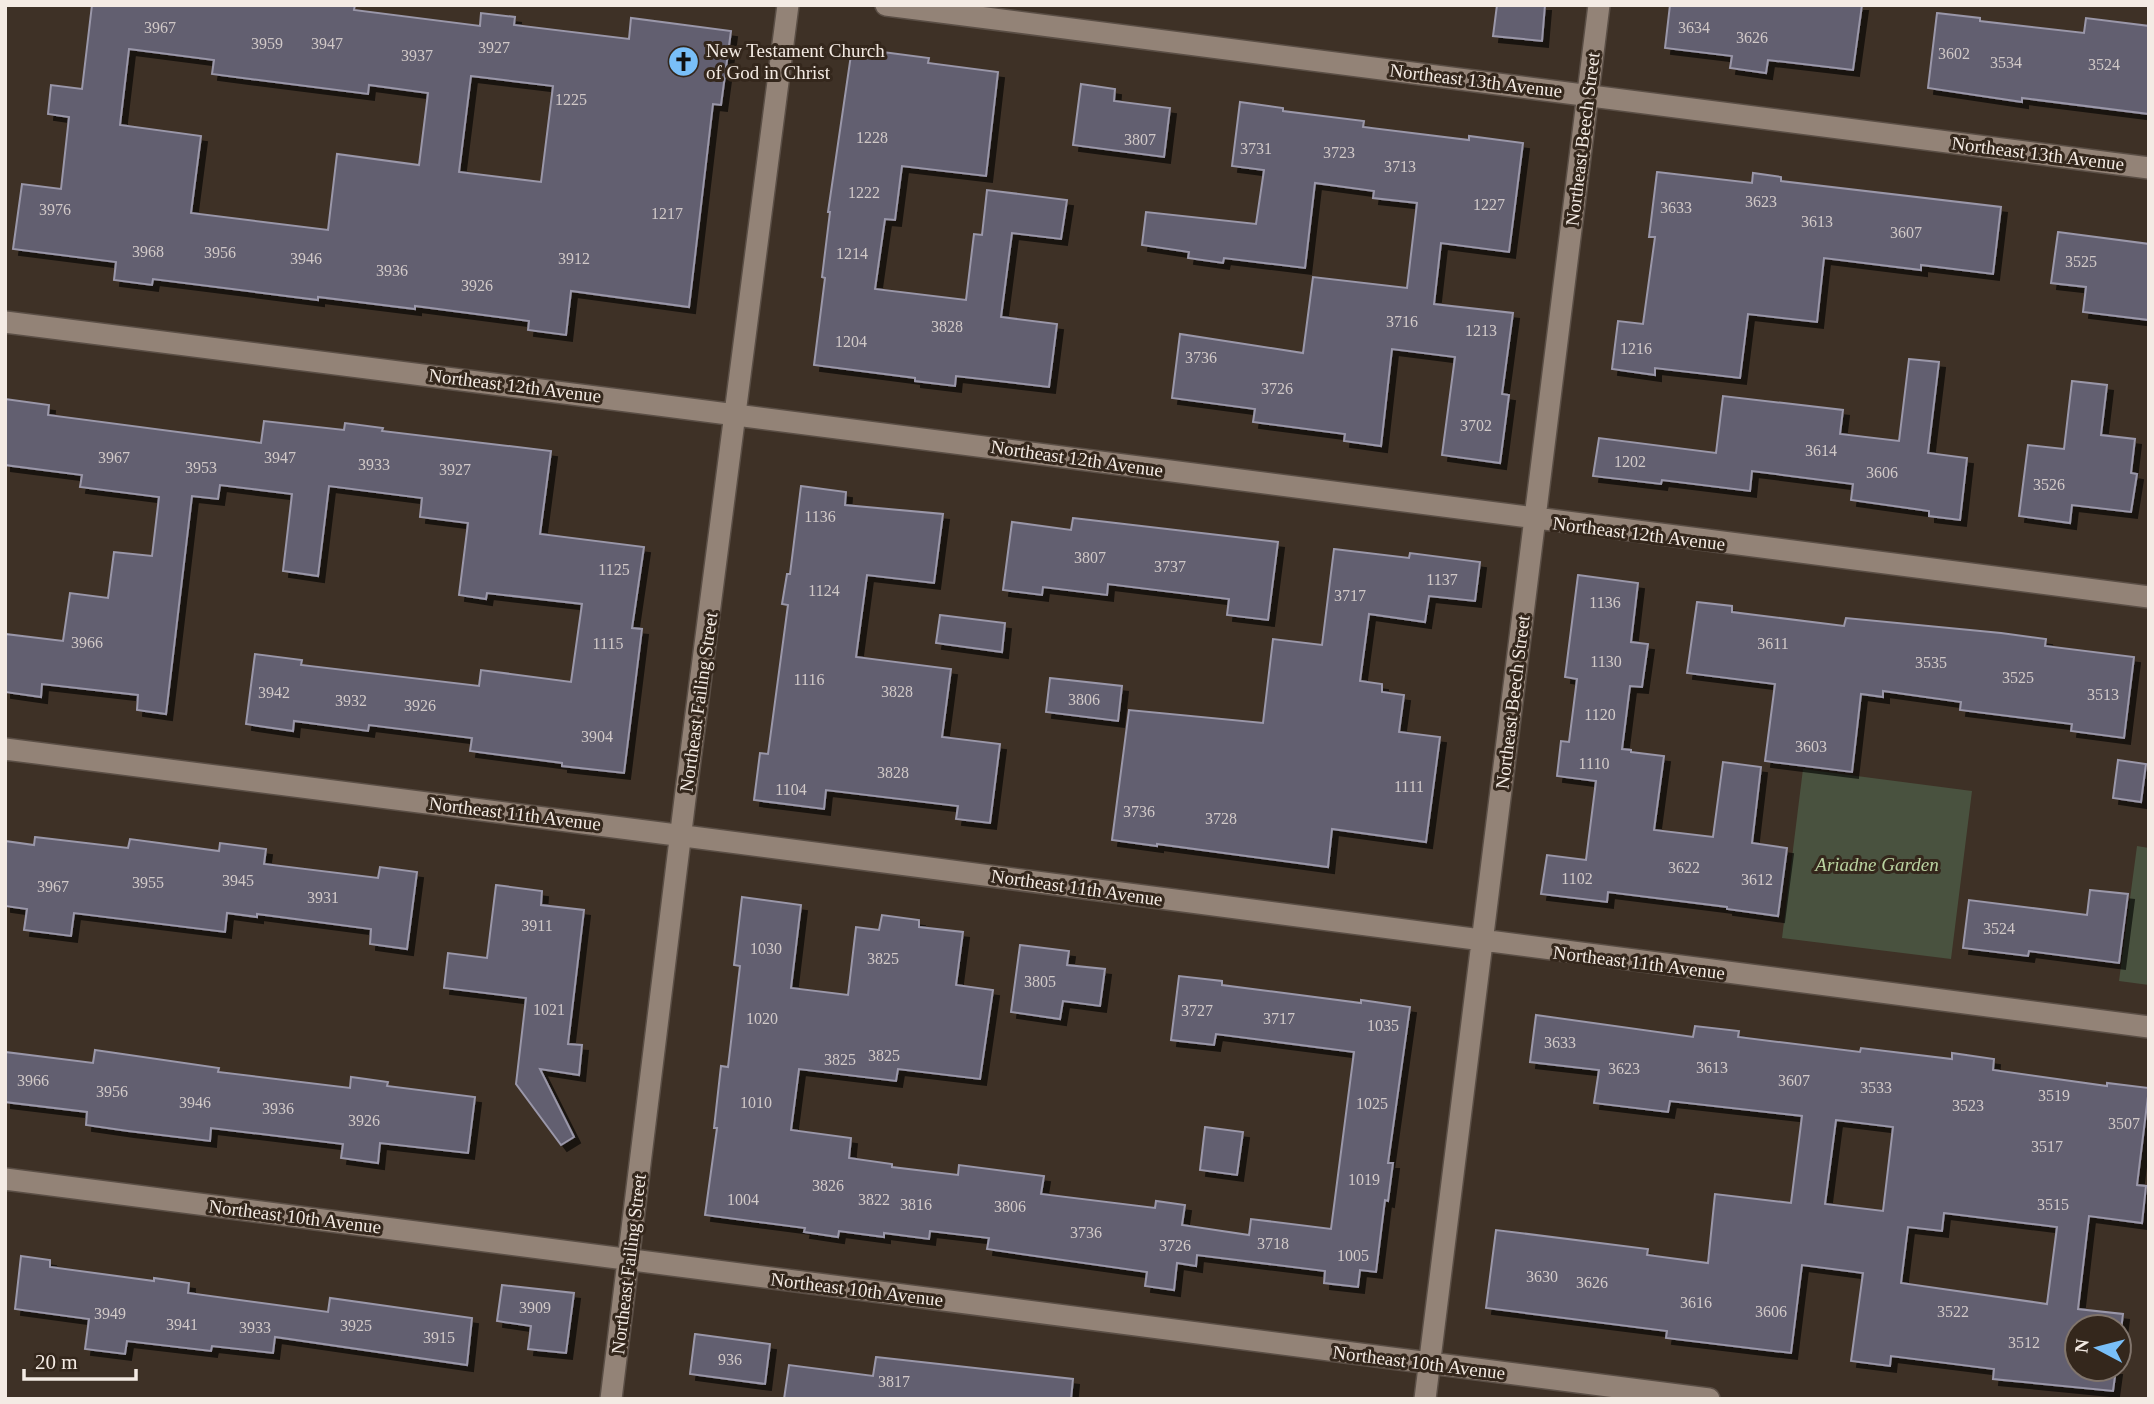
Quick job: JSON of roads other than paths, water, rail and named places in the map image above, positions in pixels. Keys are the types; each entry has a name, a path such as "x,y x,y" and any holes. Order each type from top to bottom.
{"street":[{"name":"Northeast Failing Street","path":"611,1399 788,5"},
{"name":"Northeast 13th Avenue","path":"886,5 2149,168"},
{"name":"Northeast Beech Street","path":"1425,1399 1599,5"},
{"name":"Northeast 12th Avenue","path":"5,322 736,413 2149,597"},
{"name":"Northeast 11th Avenue","path":"5,749 681,834 1482,942 2149,1027"},
{"name":"Northeast 10th Avenue","path":"5,1179 1709,1399"}],"place":[{"name":"New Testament Church of God in Christ","path":"683,61"}],"park label":[{"name":"Ariadne Garden","path":"1877,864"}]}
